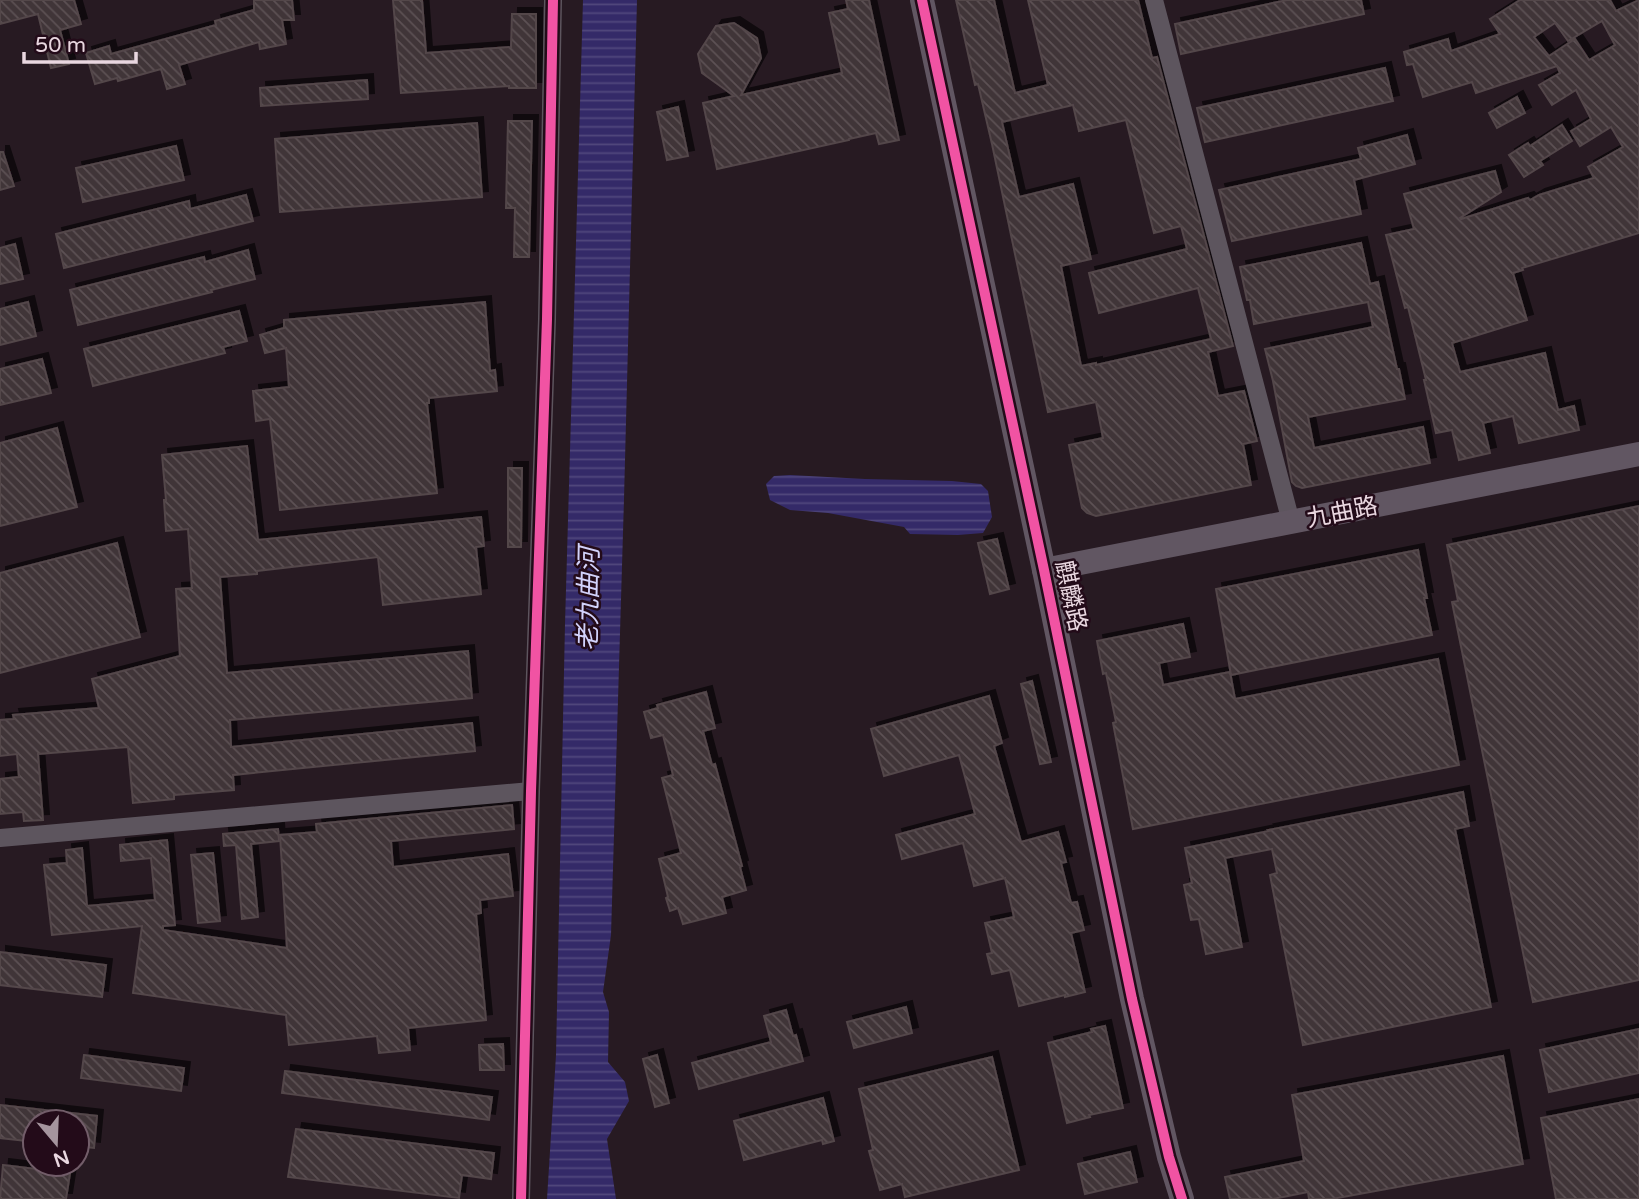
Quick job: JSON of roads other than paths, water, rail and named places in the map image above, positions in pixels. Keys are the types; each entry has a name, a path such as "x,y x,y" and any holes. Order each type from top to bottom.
{"street":[{"path":"521,1199 547,319 553,0"},
{"name":"麒麟路","path":"922,0 1044,570 1132,999 1169,1157 1182,1199"},
{"path":"1154,0 1291,522"},
{"name":"九曲路","path":"1044,570 1639,454"},
{"path":"0,838 531,790"}],"water":[{"name":"老九曲河","path":"583,0 637,0 611,935 603,992 609,1012 608,1062 625,1082 629,1101 607,1139 616,1199 547,1199 556,1055"},
{"path":"774,476 981,484 988,491 992,517 983,533 910,534 904,527 828,513 790,510 770,500 766,484"}]}
